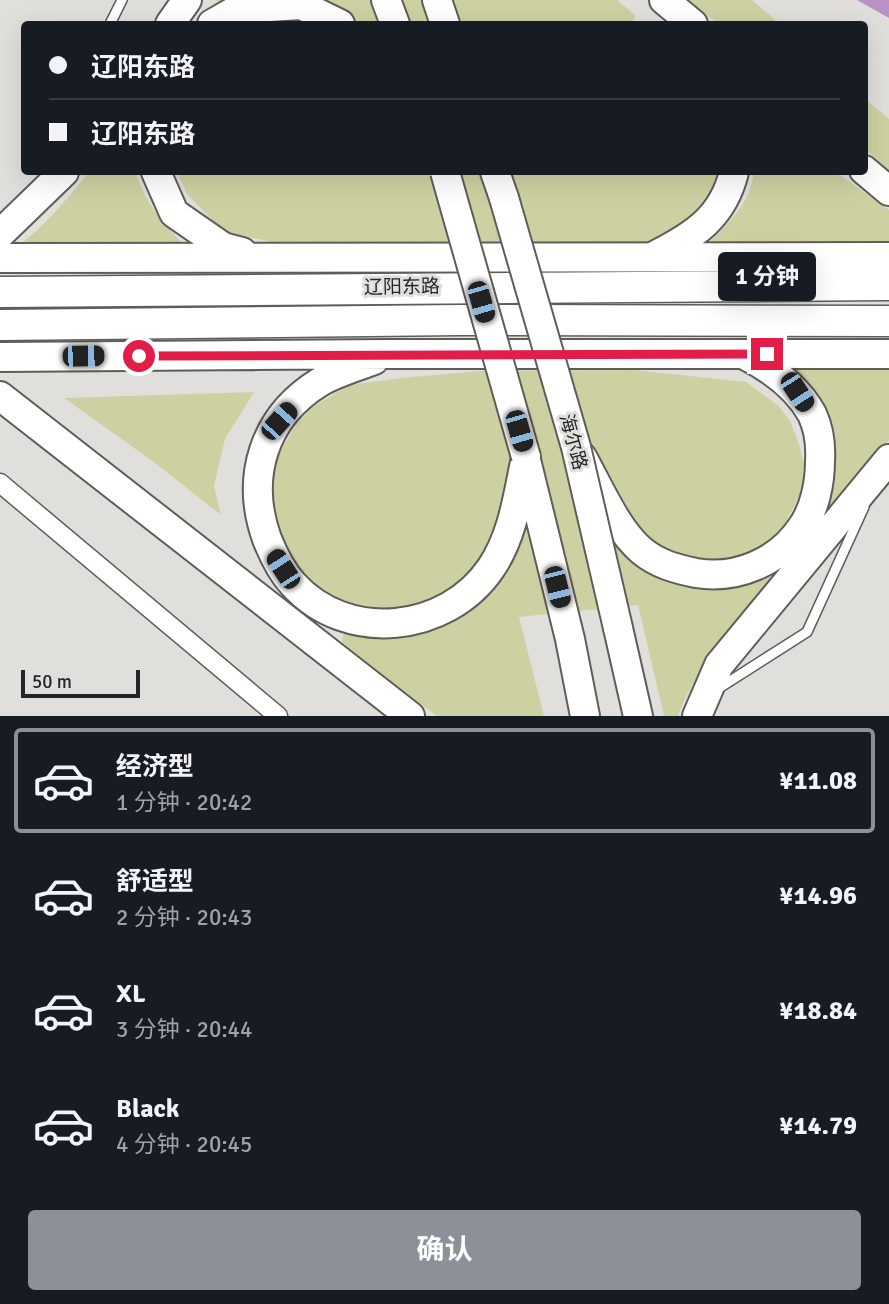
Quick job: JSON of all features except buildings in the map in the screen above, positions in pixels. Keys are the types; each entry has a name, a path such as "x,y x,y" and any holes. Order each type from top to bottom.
{"highway":[{"name":"辽阳东路","path":"0,292 889,285"},
{"name":"辽阳东路","path":"0,325 460,320 889,321"}],"main road":[{"path":"172,21 187,0"},
{"path":"386,0 394,21"},
{"path":"437,0 444,21"},
{"path":"664,0 689,21"},
{"path":"217,21 238,9 301,5 334,21"},
{"path":"868,173 889,191"},
{"path":"0,234 62,175"},
{"path":"157,175 174,213 223,247 258,256"},
{"path":"445,175 526,457 570,639 585,716"},
{"path":"654,256 693,236 715,214 730,187 733,175"},
{"name":"海尔路","path":"504,180 576,447 638,716"},
{"name":"辽阳东路","path":"0,258 889,257"},
{"path":"389,354 320,382 298,399 279,421 258,464 256,493 262,524 273,554 293,585 328,612 369,623 406,623 430,616 454,604 492,568 503,548 526,457"},
{"path":"576,447 622,528 642,551 671,568 713,576 750,569 779,552 803,527 820,478 821,442 813,416 797,392 780,376 742,354"},
{"path":"0,357 889,354"},
{"path":"0,396 410,716"},
{"path":"701,706 719,666 887,460"}],"street":[{"path":"0,483 278,716"}],"lane":[{"path":"112,21 122,0"},
{"path":"701,706 807,632 887,460"}],"green space":[{"path":"216,0 617,0 636,16 632,21 244,21"},
{"path":"689,0 752,0 776,21 714,21"},
{"path":"868,101 889,119 889,170 868,152"},
{"path":"87,175 136,175 157,215 191,251 8,254 52,216"},
{"path":"178,175 716,175 712,191 685,222 649,246 552,248 489,243 284,245 223,231 187,194"},
{"path":"753,175 840,175 889,210 889,242 706,246 743,204"},
{"path":"776,362 889,362 889,440 806,536 826,479"},
{"path":"634,370 746,382 779,406 790,421 805,468 803,489 779,535 754,555 772,581 707,662 678,716 664,716 638,605 519,617 544,716 437,716 342,642 350,604 332,600 303,581 273,520 272,479 279,453 297,424 311,408 349,385 401,378 479,371"},
{"path":"254,392 225,439 214,486 221,515 155,463 64,398"}],"route":[{"path":"139,356 767,354"}]}
